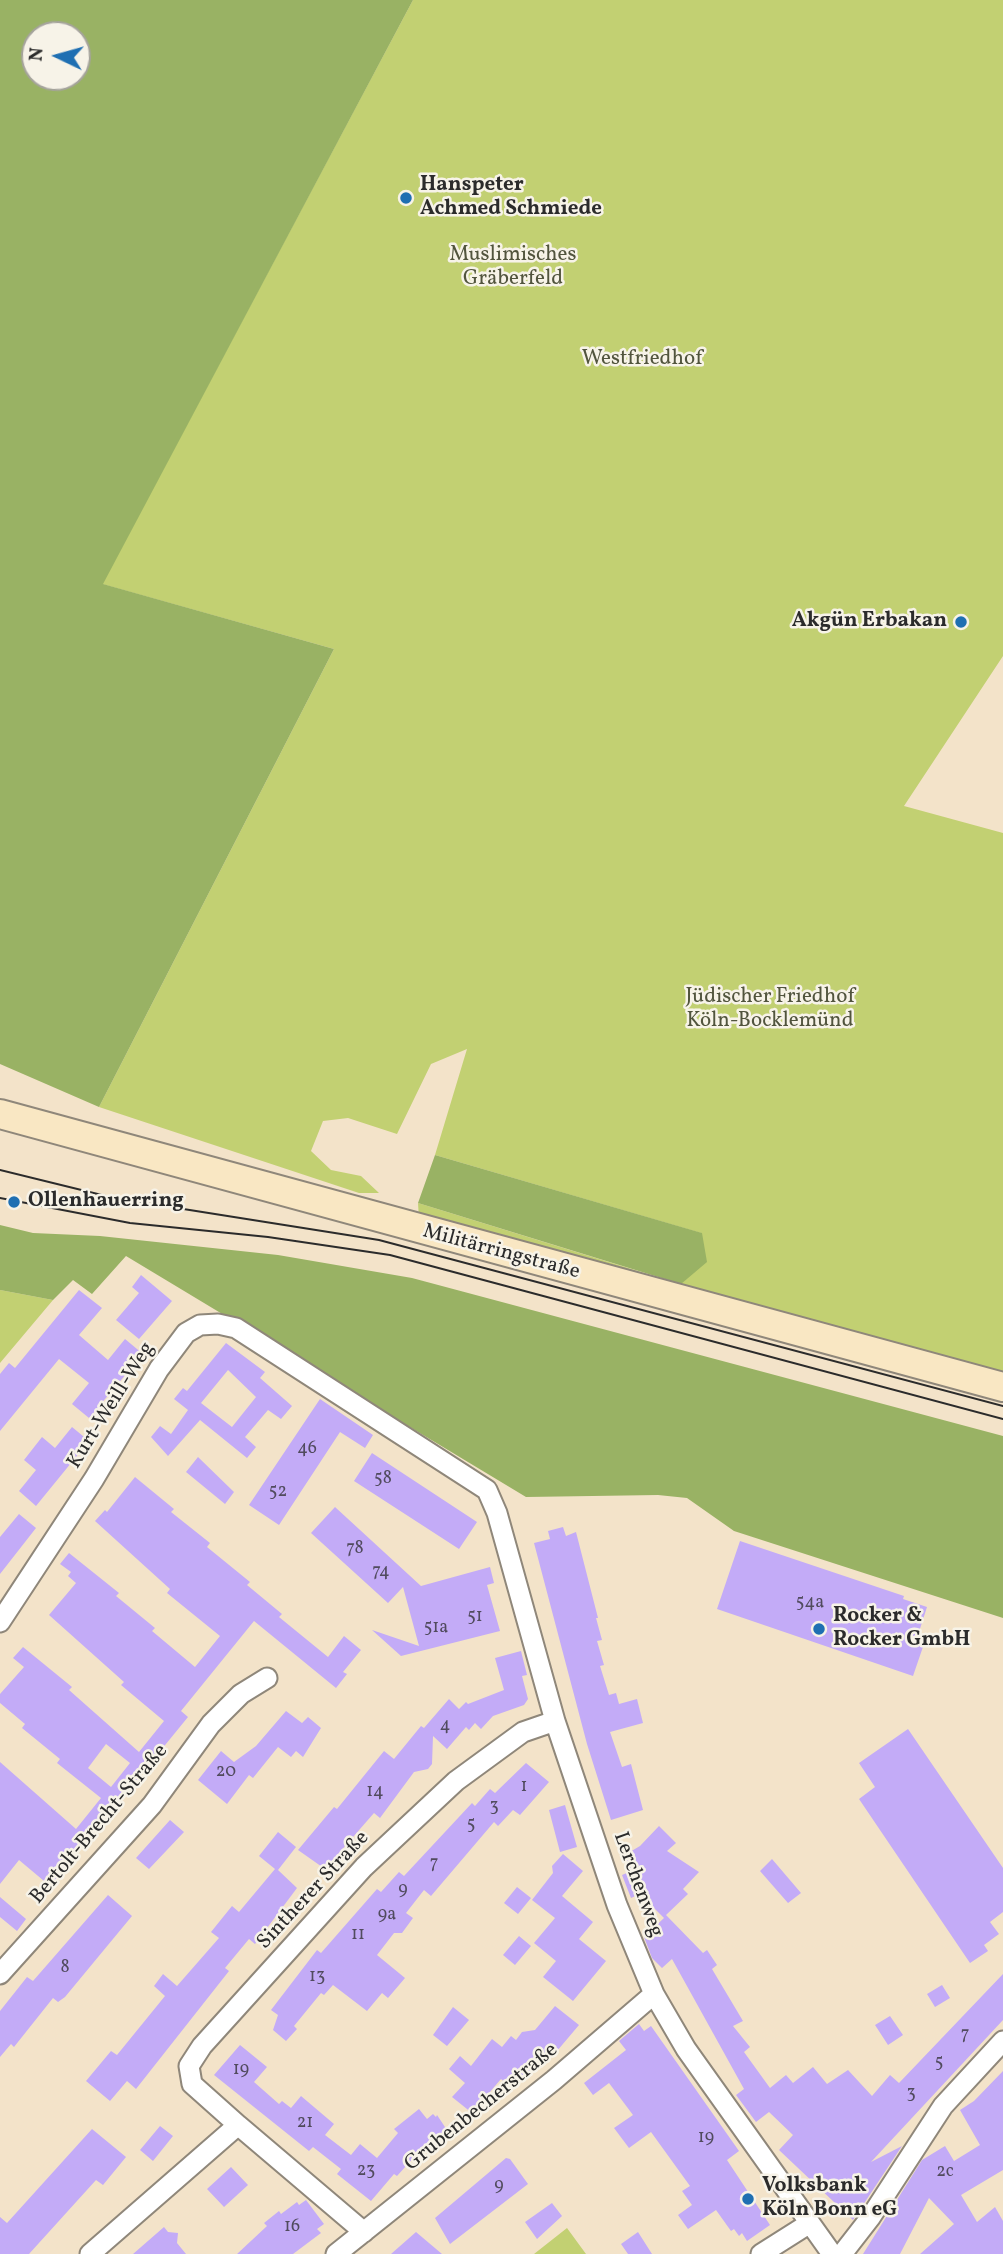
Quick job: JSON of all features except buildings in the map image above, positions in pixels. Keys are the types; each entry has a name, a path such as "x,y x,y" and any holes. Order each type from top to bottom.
{"main road":[{"name":"Militärringstraße","path":"5,1112 435,1235 1003,1387"}],"street":[{"name":"Kurt-Weill-Weg","path":"0,1622 94,1479 159,1369 186,1333 200,1325 218,1324 236,1328 487,1490"},
{"name":"Lerchenweg","path":"487,1490 497,1513 555,1721 617,1905 654,1994 686,2049 832,2254"},
{"name":"Bertolt-Brecht-Straße","path":"0,1974 152,1805 211,1724 241,1694 267,1678"},
{"name":"Sintherer Straße","path":"364,2232 192,2084 189,2066 202,2046 364,1867 456,1781 523,1732 555,1721"},
{"name":"Grubenbecherstraße","path":"337,2254 554,2080 654,1994"},
{"path":"842,2254 870,2218 943,2106 1003,2041"},
{"path":"90,2254 238,2124"},
{"path":"761,2254 810,2223"}],"green space":[{"path":"0,0 413,0 103,584 334,649 99,1107 0,1064"},
{"path":"413,0 1003,0 1003,656 904,806 1003,833 1003,1377 419,1219 418,1203 680,1284 701,1233 435,1155 467,1049 431,1064 397,1134 348,1118 323,1121 311,1151 331,1170 361,1176 379,1193 359,1193 99,1107 334,649 102,584"},
{"path":"435,1155 702,1233 707,1262 681,1284 418,1203"},
{"path":"0,1225 33,1233 100,1236 278,1255 412,1278 1003,1436 1003,1618 734,1531 687,1498 658,1495 526,1497 126,1256 92,1294 73,1280 53,1300 0,1290"},
{"path":"0,1290 53,1300 0,1363"},
{"path":"567,2228 586,2254 534,2254"}],"tram line":[{"path":"0,1170 114,1198 379,1240 1003,1406"},
{"path":"0,1198 130,1223 268,1237 390,1255 1003,1419"}],"place":[{"name":"Hanspeter Achmed Schmiede","path":"406,198"},
{"name":"Akgün Erbakan","path":"961,622"},
{"name":"Ollenhauerring","path":"14,1202"},
{"name":"Rocker & Rocker GmbH","path":"819,1629"},
{"name":"Volksbank Köln Bonn eG","path":"748,2199"}],"park label":[{"name":"Muslimisches Gräberfeld","path":"513,268"},
{"name":"Westfriedhof","path":"642,360"},
{"name":"Jüdischer Friedhof Köln-Bocklemünd","path":"770,1010"}]}
